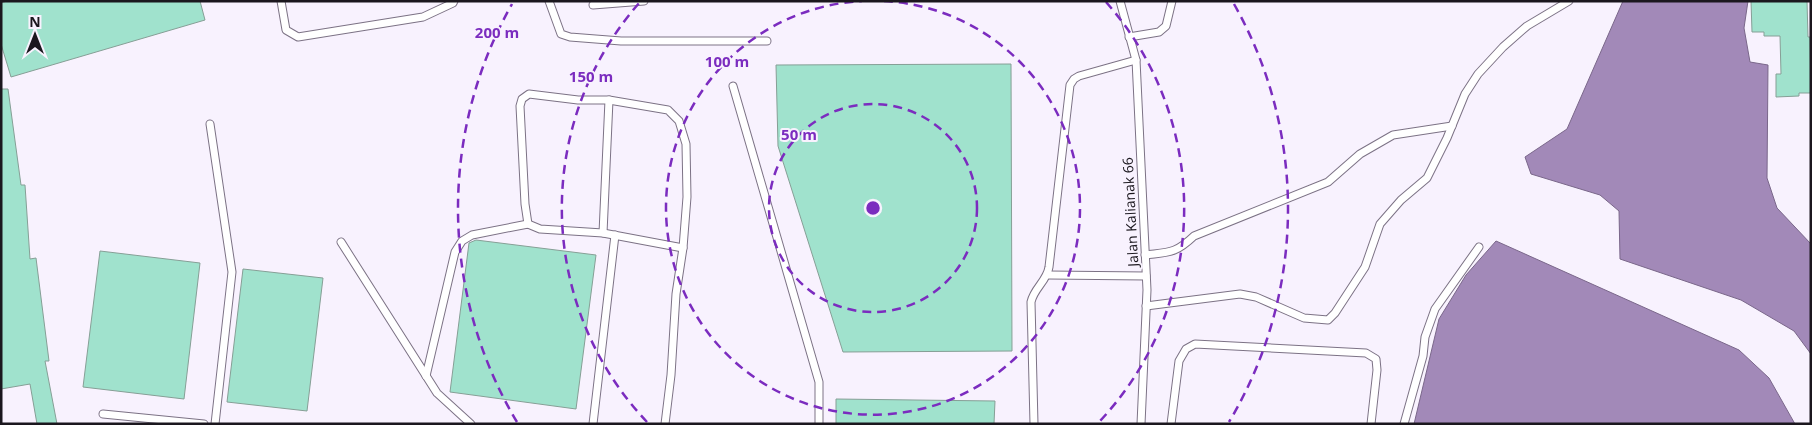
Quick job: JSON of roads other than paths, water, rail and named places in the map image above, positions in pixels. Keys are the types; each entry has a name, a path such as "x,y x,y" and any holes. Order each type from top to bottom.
{"lane":[{"path":"281,1 286,30 298,37 423,17 454,3 454,1"},
{"path":"549,1 561,34 570,37 621,41 767,41"},
{"path":"594,5 644,1"},
{"name":"Jalan Kalianak 66","path":"1120,1 1136,60 1146,276 1141,424"},
{"path":"1129,37 1159,32 1166,26 1172,1"},
{"path":"1146,306 1240,294 1256,297 1304,318 1328,320 1335,313 1365,267 1380,224 1401,200 1427,178 1465,94 1478,74 1494,56 1527,26 1569,1"},
{"path":"1034,424 1031,302 1036,290 1048,275 1070,85 1079,76 1136,60"},
{"path":"733,86 819,382 819,424"},
{"path":"528,224 524,204 520,106 522,99 529,94 578,100 609,100 668,110 679,120 686,144 687,197 683,248 676,294 671,375 665,424"},
{"path":"603,233 609,100"},
{"path":"210,124 232,272 215,424"},
{"path":"1145,255 1174,252 1194,236 1328,182 1360,154 1393,135 1452,126"},
{"path":"426,376 455,252 462,241 472,235 528,224 540,229 603,233 683,248"},
{"path":"593,424 615,235"},
{"path":"342,242 437,393 471,424"},
{"path":"1404,424 1423,356 1425,337 1435,309 1479,247"},
{"path":"1048,275 1146,276"},
{"path":"1171,424 1179,360 1186,349 1195,344 1366,353 1376,359 1378,370 1371,424"},
{"path":"103,414 204,424"}]}
